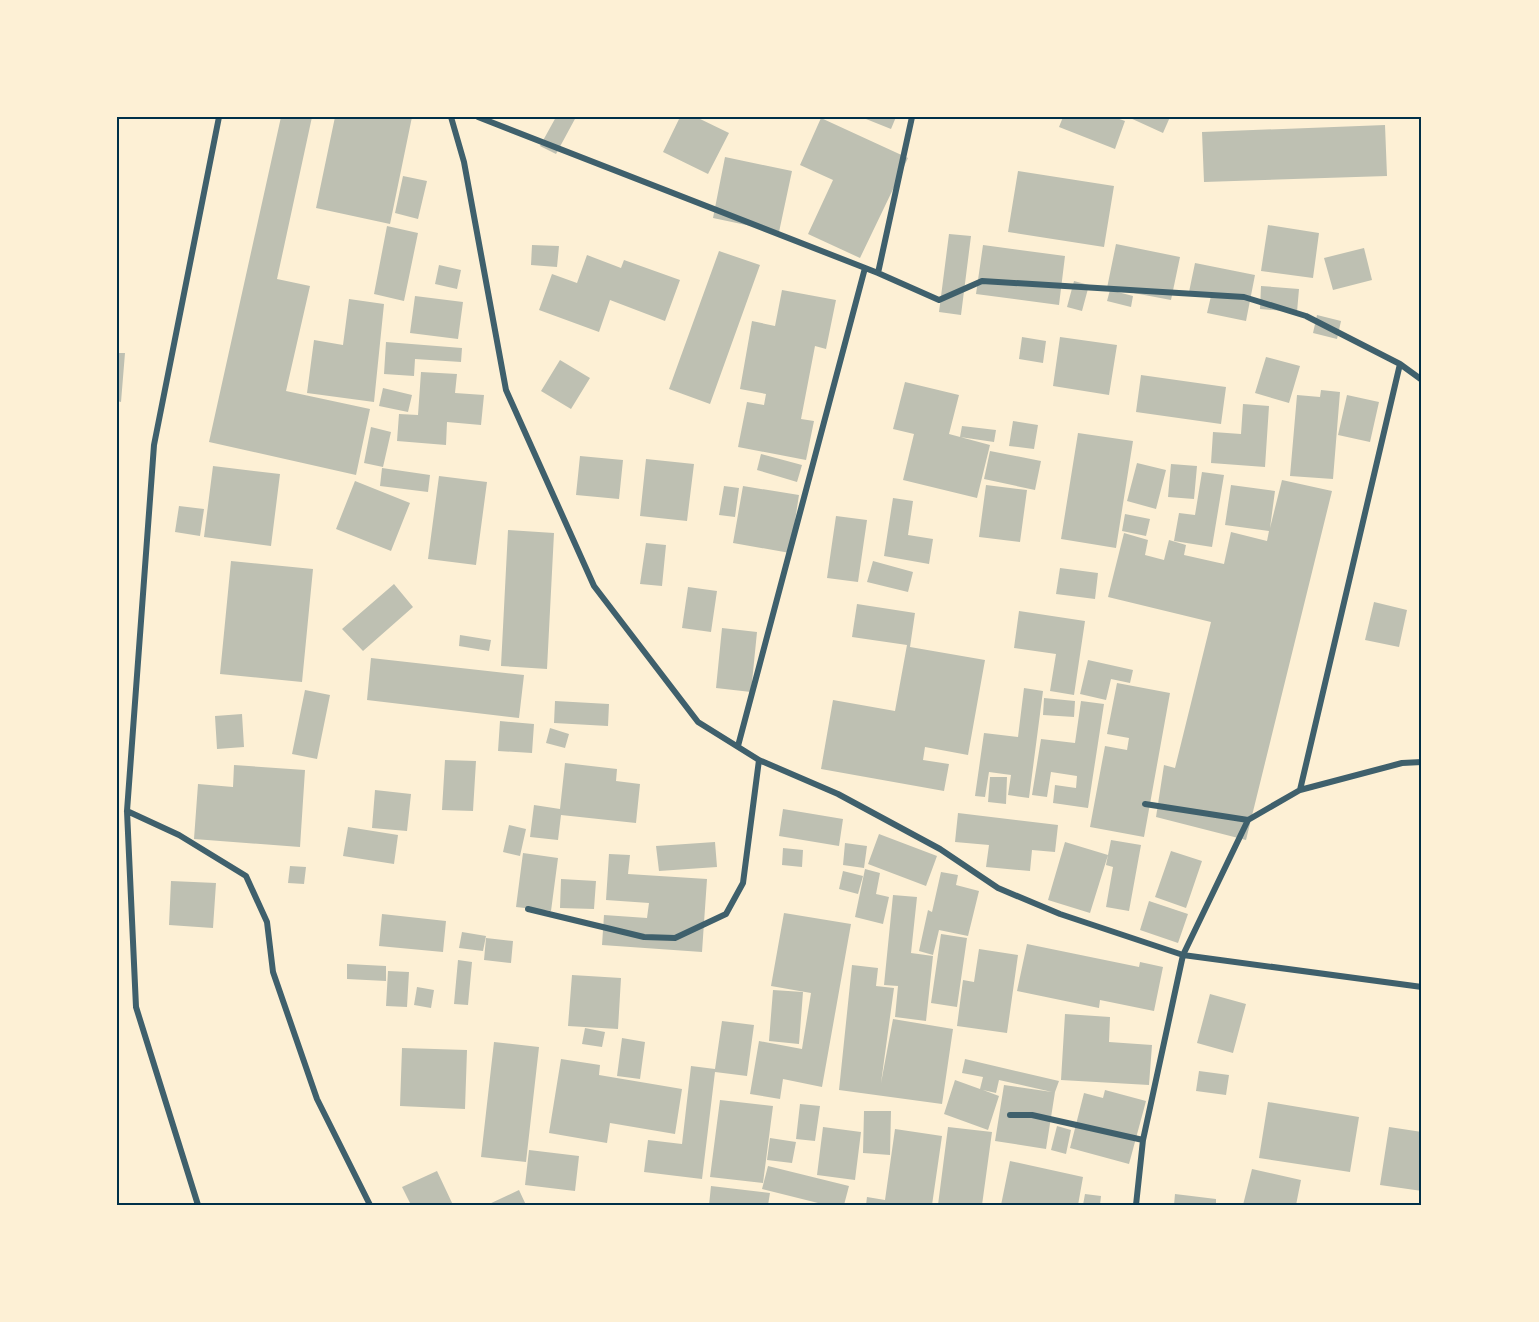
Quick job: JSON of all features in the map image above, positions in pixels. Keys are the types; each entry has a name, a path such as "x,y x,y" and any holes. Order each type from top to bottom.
{"street":[{"path":"198,1205 136,1007 127,811 154,445 219,117"},
{"path":"451,117 464,162 506,390 594,586 698,722 759,760 838,794 940,849 999,888 1060,914 1183,955 1422,987"},
{"path":"478,117 866,268 939,300 982,280 1244,297 1306,316 1400,364 1422,380"},
{"path":"878,273 912,117"},
{"path":"738,746 866,268"},
{"path":"1300,790 1400,364"},
{"path":"528,909 644,937 675,938 726,914 743,883 759,760"},
{"path":"1136,1205 1143,1140 1183,955 1248,820 1300,790 1402,763 1422,762"},
{"path":"1145,804 1248,820"},
{"path":"127,811 178,835 246,876 267,922 273,972 317,1099 370,1205"},
{"path":"1010,1115 1032,1115 1143,1140"}],"building":[{"path":"281,117 312,117 277,279 310,286 286,391 370,409 356,475 209,442"},
{"path":"335,117 412,117 390,224 316,208"},
{"path":"556,117 576,117 556,154 540,146"},
{"path":"680,117 696,117 729,133 708,174 663,152"},
{"path":"861,117 896,117 891,129"},
{"path":"1063,117 1114,117 1125,121 1115,149 1059,127"},
{"path":"1128,117 1170,117 1163,133"},
{"path":"821,118 908,158 860,258 808,234 833,180 800,165"},
{"path":"1385,125 1387,176 1204,182 1202,132"},
{"path":"725,157 792,171 779,232 713,218"},
{"path":"1018,171 1114,186 1104,247 1008,232"},
{"path":"403,176 427,181 418,219 395,213"},
{"path":"1268,225 1319,233 1313,278 1261,271"},
{"path":"387,226 418,233 404,301 374,294"},
{"path":"949,234 971,236 961,315 939,312"},
{"path":"1116,244 1180,257 1171,300 1107,288"},
{"path":"532,245 559,246 557,267 531,265"},
{"path":"983,245 1065,256 1059,305 976,294"},
{"path":"1364,248 1372,280 1333,290 1324,258"},
{"path":"719,251 760,265 710,404 669,389"},
{"path":"587,255 621,268 624,260 680,280 665,321 610,300 599,332 539,310 552,274 577,283"},
{"path":"1195,263 1255,275 1246,321 1207,313 1211,296 1189,292"},
{"path":"439,265 461,270 457,289 435,284"},
{"path":"1074,281 1089,285 1082,311 1067,307"},
{"path":"1261,286 1299,289 1297,312 1260,309"},
{"path":"782,290 836,300 826,349 815,346 801,419 814,421 806,460 738,447 747,402 764,405 766,394 740,389 752,321 775,326"},
{"path":"1110,290 1133,296 1131,307 1107,301"},
{"path":"415,296 463,302 458,339 410,333"},
{"path":"349,299 384,304 374,402 307,393 314,340 343,345"},
{"path":"1317,315 1341,321 1337,339 1313,333"},
{"path":"1022,337 1046,341 1043,363 1019,359"},
{"path":"1060,337 1117,345 1109,395 1053,386"},
{"path":"386,342 462,348 461,362 415,359 414,376 384,374"},
{"path":"117,353 125,353 121,402 117,401"},
{"path":"1266,357 1300,366 1289,403 1255,393"},
{"path":"560,360 590,378 571,409 541,391"},
{"path":"421,372 457,374 455,393 484,395 481,425 447,422 446,445 397,441 399,414 418,415"},
{"path":"1141,375 1226,387 1221,424 1136,412"},
{"path":"905,382 959,395 949,434 990,445 977,498 903,480 914,434 893,429"},
{"path":"383,388 412,395 408,412 379,406"},
{"path":"1321,390 1340,392 1333,479 1290,476 1297,395 1320,397"},
{"path":"1347,395 1379,402 1370,442 1338,435"},
{"path":"1243,404 1269,406 1265,467 1211,463 1213,432 1241,434"},
{"path":"1013,421 1038,425 1034,449 1009,446"},
{"path":"962,426 996,430 994,442 960,437"},
{"path":"371,427 391,432 383,467 364,463"},
{"path":"1078,433 1133,441 1116,548 1061,539"},
{"path":"990,451 1041,461 1035,490 984,479"},
{"path":"761,454 802,465 797,482 757,470"},
{"path":"580,456 623,460 619,499 576,495"},
{"path":"646,459 694,464 687,521 640,516"},
{"path":"1137,463 1166,470 1156,509 1127,501"},
{"path":"1171,464 1197,466 1194,499 1168,497"},
{"path":"213,466 280,474 271,546 204,537"},
{"path":"382,468 430,475 428,492 380,486"},
{"path":"1202,472 1224,475 1212,547 1174,541 1179,513 1195,515"},
{"path":"439,476 487,482 476,565 428,559"},
{"path":"1282,480 1332,491 1246,840 1156,817 1164,765 1175,768 1211,622 1108,597 1124,533 1148,540 1145,555 1164,560 1169,540 1186,545 1184,555 1224,564 1231,532 1267,541 1269,531 1225,525 1231,485 1275,491 1270,528"},
{"path":"355,481 410,503 391,551 336,529"},
{"path":"986,485 1027,490 1020,542 979,537"},
{"path":"724,486 739,488 735,517 719,515"},
{"path":"743,486 799,495 790,553 733,543"},
{"path":"893,498 913,501 908,535 933,539 929,564 884,556"},
{"path":"179,506 204,509 200,536 175,532"},
{"path":"1125,514 1150,519 1146,536 1122,531"},
{"path":"836,516 867,520 858,582 827,578"},
{"path":"508,530 554,533 547,669 501,666"},
{"path":"646,543 666,545 662,586 640,584"},
{"path":"231,561 313,569 302,682 220,674"},
{"path":"873,561 913,572 908,592 867,582"},
{"path":"1060,568 1098,573 1095,599 1056,594"},
{"path":"394,584 413,607 363,651 342,629"},
{"path":"688,587 717,591 711,632 682,628"},
{"path":"1374,602 1407,610 1399,647 1365,640"},
{"path":"857,604 915,613 910,647 985,660 968,755 925,747 923,760 949,764 944,791 821,769 833,700 895,711 907,645 852,637"},
{"path":"1019,611 1085,621 1074,695 1050,691 1056,654 1014,648"},
{"path":"722,628 757,632 751,692 716,688"},
{"path":"460,635 491,640 489,651 459,646"},
{"path":"371,658 524,675 519,718 367,700"},
{"path":"1088,660 1133,670 1130,683 1111,679 1106,700 1080,694"},
{"path":"1117,683 1170,693 1144,837 1090,827 1105,746 1127,750 1129,738 1107,734"},
{"path":"1024,688 1043,691 1029,798 1008,795 1011,775 989,772 985,797 975,796 984,733 1018,737"},
{"path":"305,690 330,695 317,759 292,754"},
{"path":"1044,698 1075,701 1074,717 1043,715"},
{"path":"555,701 609,704 608,726 554,723"},
{"path":"1081,701 1104,704 1088,808 1053,803 1055,785 1076,788 1077,776 1051,772 1047,797 1032,795 1041,739 1075,743"},
{"path":"242,714 244,747 217,749 215,716"},
{"path":"500,721 534,724 532,753 498,751"},
{"path":"550,728 569,734 565,748 546,743"},
{"path":"445,760 476,761 473,811 442,810"},
{"path":"565,763 617,769 616,781 640,784 636,823 561,815 558,840 530,837 534,805 560,809"},
{"path":"234,765 305,770 300,847 194,839 198,784 233,787"},
{"path":"990,777 1007,777 1006,804 988,802"},
{"path":"375,790 411,794 407,831 372,828"},
{"path":"783,809 843,819 839,846 779,836"},
{"path":"958,813 1058,825 1055,852 1032,850 1030,871 986,867 989,845 955,842"},
{"path":"509,825 526,829 520,856 503,852"},
{"path":"348,827 398,835 394,864 343,856"},
{"path":"879,834 937,856 926,886 868,864"},
{"path":"1111,840 1141,845 1129,911 1106,907 1113,867 1106,865"},
{"path":"715,842 717,867 659,871 656,846"},
{"path":"1065,842 1108,855 1090,913 1048,900"},
{"path":"845,843 867,846 864,868 843,865"},
{"path":"783,848 803,850 802,867 782,865"},
{"path":"1171,851 1202,861 1186,908 1155,897"},
{"path":"523,853 558,858 551,911 516,907"},
{"path":"609,854 630,855 628,874 707,879 702,952 602,945 604,915 647,918 649,903 606,900"},
{"path":"290,866 306,867 304,884 288,883"},
{"path":"865,869 880,873 876,894 889,897 883,924 855,917"},
{"path":"843,871 863,876 858,894 839,889"},
{"path":"941,872 958,875 956,885 979,891 968,936 939,930 933,955 919,951 928,910 932,912"},
{"path":"561,879 596,881 594,909 560,908"},
{"path":"171,881 216,883 213,928 169,925"},
{"path":"893,895 917,897 911,953 933,956 926,1021 895,1017 898,986 884,985"},
{"path":"1149,901 1188,914 1178,943 1140,930"},
{"path":"784,913 851,924 822,1087 783,1079 780,1099 750,1094 759,1041 802,1049 811,993 771,986"},
{"path":"382,914 446,921 443,952 379,946"},
{"path":"462,932 486,936 483,951 459,948"},
{"path":"941,934 967,938 957,1007 931,1003"},
{"path":"486,938 513,941 511,963 484,960"},
{"path":"1027,944 1139,967 1140,962 1163,967 1154,1011 1100,1000 1099,1008 1017,991"},
{"path":"979,949 1018,955 1007,1033 957,1026 963,980 974,982"},
{"path":"458,960 472,962 468,1005 454,1004"},
{"path":"347,964 386,966 386,981 347,979"},
{"path":"852,965 878,968 876,986 894,988 881,1083 893,1019 953,1029 942,1104 839,1090"},
{"path":"388,971 409,972 407,1007 386,1006"},
{"path":"572,975 621,978 618,1029 568,1026"},
{"path":"417,987 434,990 431,1008 414,1005"},
{"path":"773,990 803,992 799,1044 769,1041"},
{"path":"1210,994 1246,1004 1233,1053 1197,1043"},
{"path":"1065,1014 1110,1017 1109,1042 1152,1045 1149,1085 1061,1080"},
{"path":"722,1021 754,1025 747,1076 715,1072 702,1179 644,1172 648,1140 682,1144 691,1066 715,1069"},
{"path":"585,1028 605,1032 602,1047 582,1044"},
{"path":"622,1038 645,1042 640,1079 617,1076"},
{"path":"494,1042 539,1047 526,1162 481,1157"},
{"path":"402,1048 467,1050 465,1109 400,1106"},
{"path":"561,1059 600,1065 599,1075 682,1089 675,1134 610,1123 607,1143 549,1133"},
{"path":"965,1059 1059,1081 1055,1092 1046,1149 995,1141 1004,1085 1052,1092 999,1080 996,1093 983,1090 999,1096 988,1130 944,1114 955,1080 980,1089 983,1077 962,1073"},
{"path":"1199,1071 1229,1075 1226,1095 1196,1091"},
{"path":"1105,1090 1146,1101 1129,1164 1070,1148 1084,1093 1103,1098"},
{"path":"720,1100 773,1106 763,1183 710,1177"},
{"path":"1268,1102 1359,1117 1350,1172 1259,1158"},
{"path":"800,1104 820,1106 815,1141 796,1139"},
{"path":"864,1111 891,1111 890,1155 863,1153"},
{"path":"1057,1126 1071,1130 1066,1154 1051,1150"},
{"path":"823,1127 861,1132 855,1180 817,1175"},
{"path":"948,1127 992,1132 982,1205 938,1205"},
{"path":"1389,1127 1422,1132 1422,1191 1380,1185"},
{"path":"895,1129 942,1136 932,1205 866,1205 867,1197 885,1200"},
{"path":"770,1138 796,1142 792,1163 767,1160"},
{"path":"529,1150 579,1156 575,1191 525,1185"},
{"path":"1010,1161 1083,1177 1078,1205 1001,1205"},
{"path":"768,1166 849,1186 844,1205 826,1205 762,1189"},
{"path":"1252,1169 1301,1180 1296,1205 1243,1205"},
{"path":"437,1171 453,1205 411,1205 402,1187"},
{"path":"711,1186 770,1193 768,1205 709,1205"},
{"path":"519,1190 526,1205 487,1205"},
{"path":"1085,1194 1101,1196 1100,1205 1083,1205"},
{"path":"1175,1194 1216,1199 1216,1205 1174,1205"}]}
